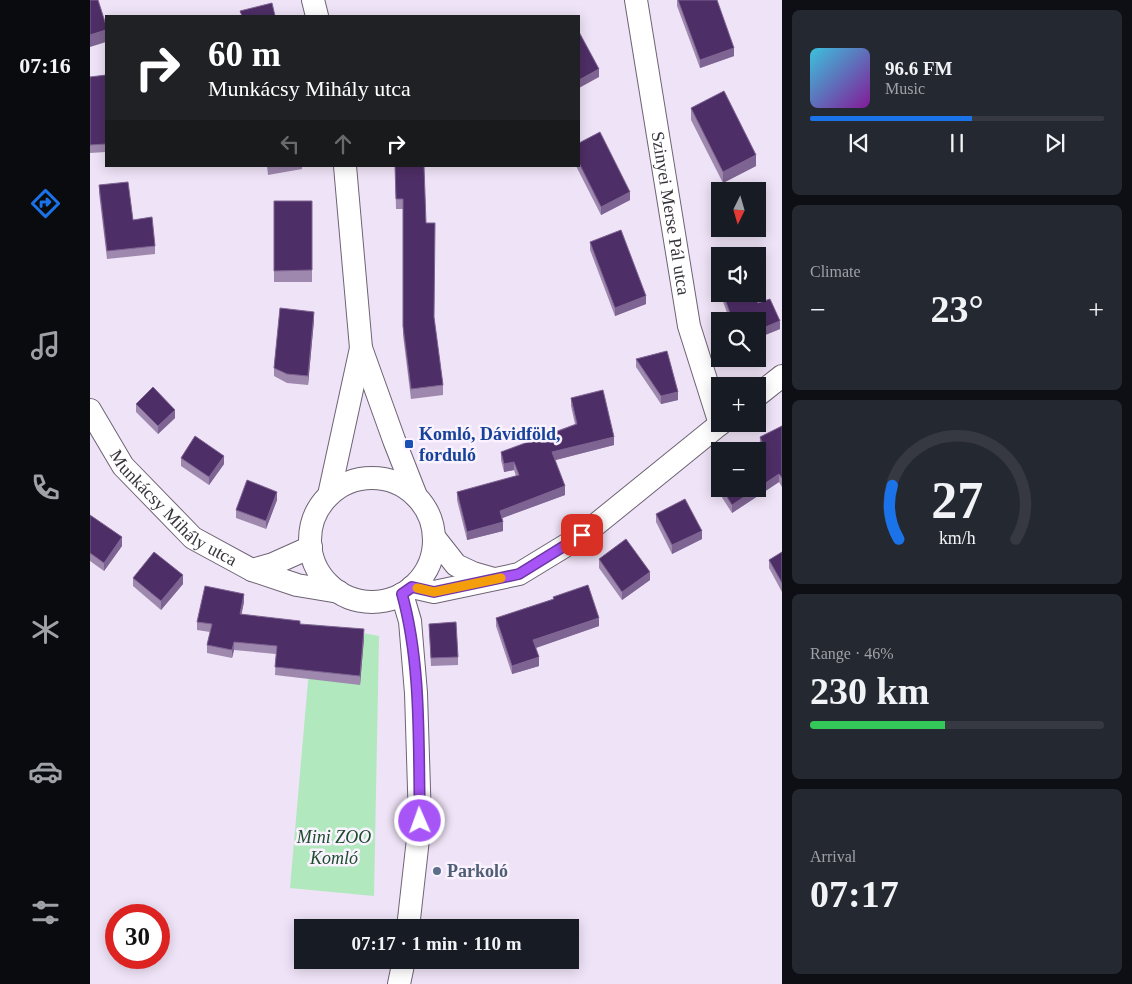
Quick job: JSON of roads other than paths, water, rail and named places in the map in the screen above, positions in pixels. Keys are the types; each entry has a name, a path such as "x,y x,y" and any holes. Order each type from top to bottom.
{"street":[{"path":"313,0 317,15"},
{"name":"Szinyei Merse Pál utca","path":"636,0 689,326 711,396"},
{"path":"345,167 361,348 416,496"},
{"path":"329,495 361,348"},
{"path":"766,389 782,376"},
{"name":"Munkácsy Mihály utca","path":"90,410 123,466 193,538 252,570 297,585 339,592"},
{"path":"409,919 420,821 416,693 407,591 424,573 432,556 434,537 432,522 416,496 405,487 380,478 366,478 340,487 329,495 318,510 311,528 310,547 315,565 325,580 339,592 360,600 382,601 407,591 434,592 495,580 519,574 582,535 711,431"},
{"path":"434,537 456,564 473,573 495,580"},
{"name":"Munkácsy Mihály utca","path":"252,570 273,564 310,547"},
{"path":"399,984 402,969"}],"place":[{"name":"Komló, Dávidföld, forduló","path":"409,444"},
{"name":"Parkoló","path":"437,871"}],"park label":[{"name":"Mini ZOO Komló","path":"334,848"}]}
